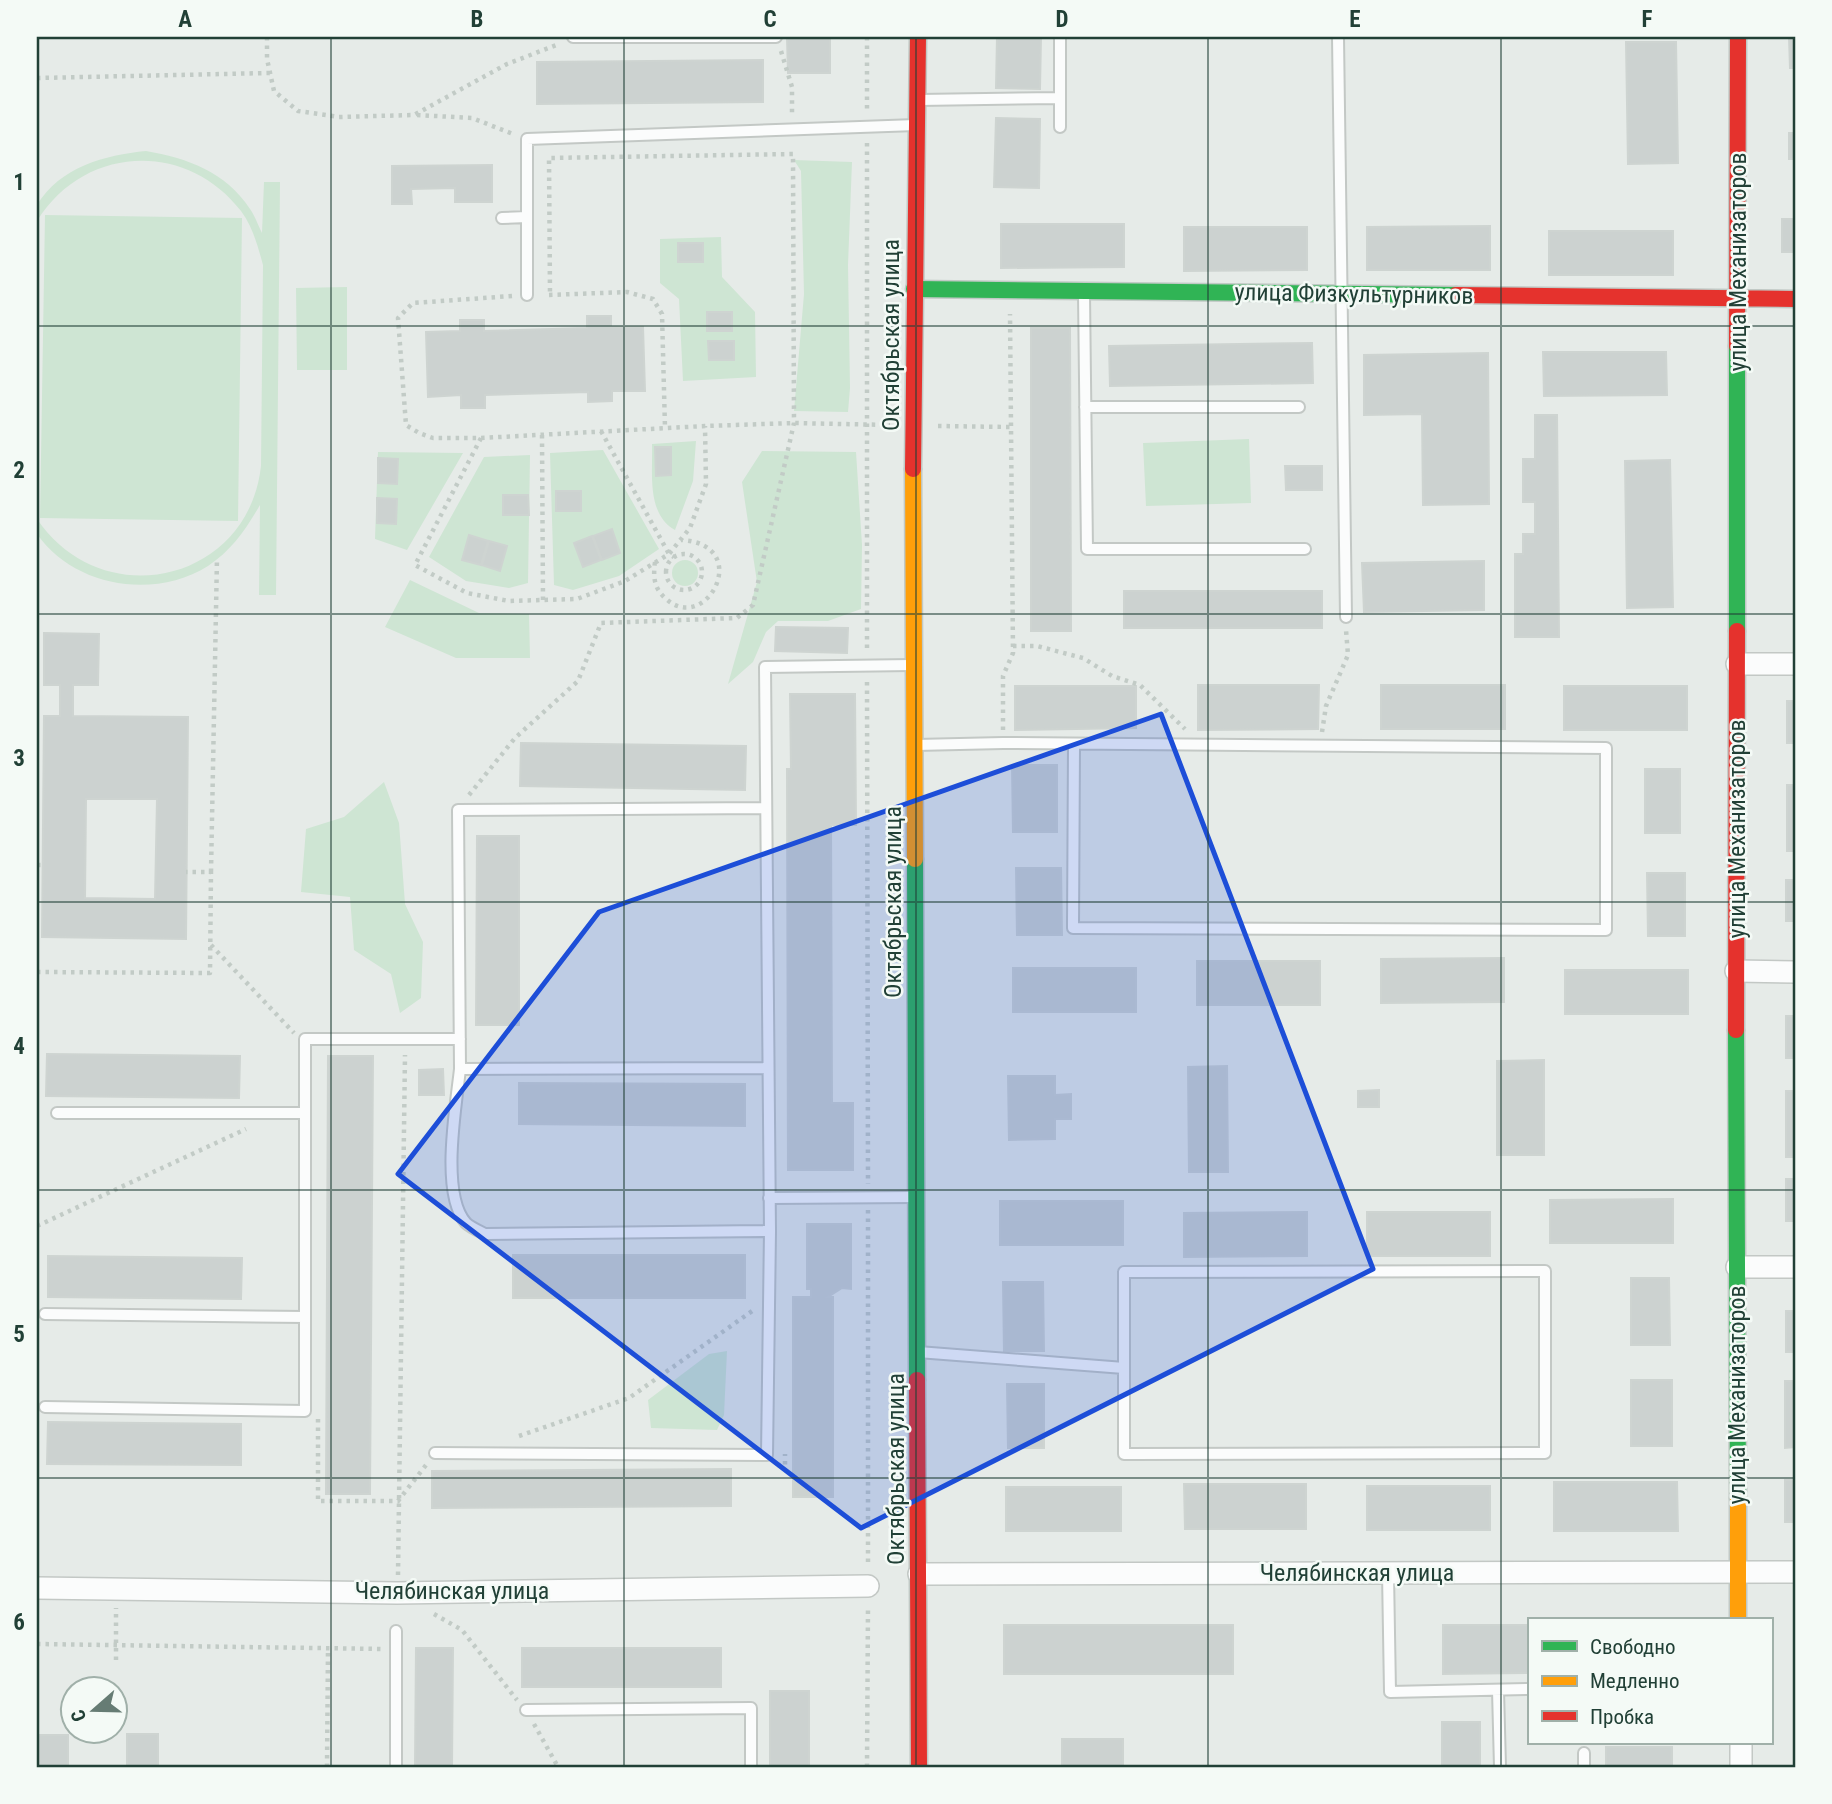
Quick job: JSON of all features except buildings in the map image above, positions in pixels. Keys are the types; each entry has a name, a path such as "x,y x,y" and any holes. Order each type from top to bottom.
{"street":[{"name":"Октябрьская улица","path":"918,37 913,425 919,1767"},
{"name":"улица Механизаторов","path":"1738,37 1738,1618"},
{"name":"улица Физкультурников","path":"914,289 1795,299"},
{"path":"1737,664 1795,664"},
{"path":"1736,971 1795,972"},
{"path":"1737,1267 1795,1267"},
{"name":"Челябинская улица","path":"919,1574 1795,1572"},
{"name":"Челябинская улица","path":"37,1588 397,1593 868,1586"},
{"path":"1741,1744 1741,1767"}],"lane":[{"path":"573,37 776,37"},
{"path":"1060,37 1060,127"},
{"path":"1338,37 1346,617"},
{"path":"917,100 1060,98"},
{"path":"527,295 527,139 916,125"},
{"path":"502,218 527,218"},
{"path":"1083,291 1087,549 1305,549"},
{"path":"1085,407 1299,407"},
{"path":"432,1457 767,1455 770,1231 765,667 915,665"},
{"path":"916,745 1003,743 1074,746 1606,748 1606,930 1073,928 1074,746"},
{"path":"766,808 458,810 460,1069 452,1168 453,1197 466,1223 485,1234 770,1231"},
{"path":"46,1407 305,1410 305,1039 460,1039"},
{"path":"460,1069 768,1068"},
{"path":"57,1113 305,1113"},
{"path":"769,1198 917,1197"},
{"path":"1545,1270 1545,1453 1124,1454 1124,1368 1124,1272 1545,1270"},
{"path":"45,1314 305,1317"},
{"path":"918,1352 1124,1368"},
{"path":"1388,1573 1390,1692 1528,1689"},
{"path":"396,1631 396,1767"},
{"path":"1498,1689 1500,1767"},
{"path":"526,1710 751,1708 751,1767"},
{"path":"1584,1754 1584,1767"}],"path":[{"path":"267,37 274,91 298,111 340,117 414,115 472,118 527,139"},
{"path":"414,115 507,64 558,46 563,37"},
{"path":"458,810 515,738 578,681 601,623 737,618 753,605 794,423 792,87 776,37"},
{"path":"867,37 867,1767"},
{"path":"37,78 270,74"},
{"path":"550,295 549,158 793,154"},
{"path":"1003,743 1003,676 1013,653 1010,289"},
{"path":"665,428 663,314 653,299 627,292 527,295 413,303 398,318 406,425 433,438 794,423 1010,427"},
{"path":"481,438 415,565 467,593 509,601 577,599 625,581 671,555 686,554 698,559 703,571 700,583 689,590 677,589 667,580 667,568 671,555 690,528 706,484 705,426"},
{"path":"601,431 671,555"},
{"path":"542,435 544,600"},
{"path":"655,562 653,576 657,590 667,601 681,606 695,606 708,599 717,587 720,573 717,559 708,548 695,541 681,540"},
{"path":"37,972 210,973 217,558"},
{"path":"1322,747 1326,706 1348,655 1346,617"},
{"path":"1013,646 1037,646 1083,658 1112,676 1140,685 1203,746"},
{"path":"186,872 211,872"},
{"path":"210,944 282,1023 305,1043"},
{"path":"397,1593 405,1052 417,1052"},
{"path":"37,1226 282,1113"},
{"path":"516,1437 629,1398 725,1332 769,1297"},
{"path":"318,1406 318,1501 398,1501"},
{"path":"771,1465 785,1465 785,1451"},
{"path":"398,1501 432,1457"},
{"path":"116,1660 117,1589"},
{"path":"429,1611 462,1630 526,1710 558,1767"},
{"path":"37,1644 396,1649"},
{"path":"327,1767 328,1648"}],"highlighted area":[{"path":"1161,714 1373,1269 861,1528 398,1174 599,912"}],"green space":[{"path":"146,151 191,163 217,176 240,196 252,212 262,233 264,182 280,182 276,595 259,595 260,505 238,539 217,560 187,577 164,583 116,583 93,576 72,566 53,552 37,534 37,519 65,549 98,568 133,575 168,572 202,559 230,537 250,506 261,466 263,265 252,230 241,211 218,188 193,172 165,163 136,161 108,166 81,177 57,196 37,221 37,205 58,181 71,172 100,160"},
{"path":"794,160 852,162 848,265 848,412 794,411 804,294 801,171"},
{"path":"45,215 242,218 238,521 40,518"},
{"path":"721,237 722,277 755,312 756,377 683,381 679,299 660,283 660,239"},
{"path":"347,287 347,370 297,370 296,288"},
{"path":"1249,439 1251,503 1146,506 1143,443"},
{"path":"696,441 693,481 675,530 659,514 655,503 652,444"},
{"path":"603,450 659,549 619,576 573,590 554,585 550,453"},
{"path":"762,451 856,452 862,545 861,609 828,621 778,621 766,632 753,662 728,684 757,582 742,482"},
{"path":"378,452 463,453 407,550 375,539"},
{"path":"530,455 528,583 509,588 466,581 429,557 484,457"},
{"path":"685,560 694,564 698,573 694,582 685,586 676,582 672,573 676,564"},
{"path":"410,580 479,613 529,614 530,658 456,658 385,627"},
{"path":"384,782 399,823 405,904 423,942 421,998 400,1013 391,974 354,950 350,897 301,892 306,829 344,817"},
{"path":"727,1351 724,1415 717,1430 651,1428 648,1400 709,1354"}],"traffic: fast":[{"path":"914,289 1456,295"},
{"path":"1737,346 1737,631"},
{"path":"915,859 917,1380"},
{"path":"1736,1030 1738,1498"}],"traffic: slow":[{"path":"913,469 915,859"},
{"path":"1738,1498 1738,1618"}],"traffic: jam":[{"path":"913,469 918,37"},
{"path":"1737,346 1738,37"},
{"path":"1456,295 1795,299"},
{"path":"1736,1030 1737,631"},
{"path":"917,1380 919,1767"}]}
